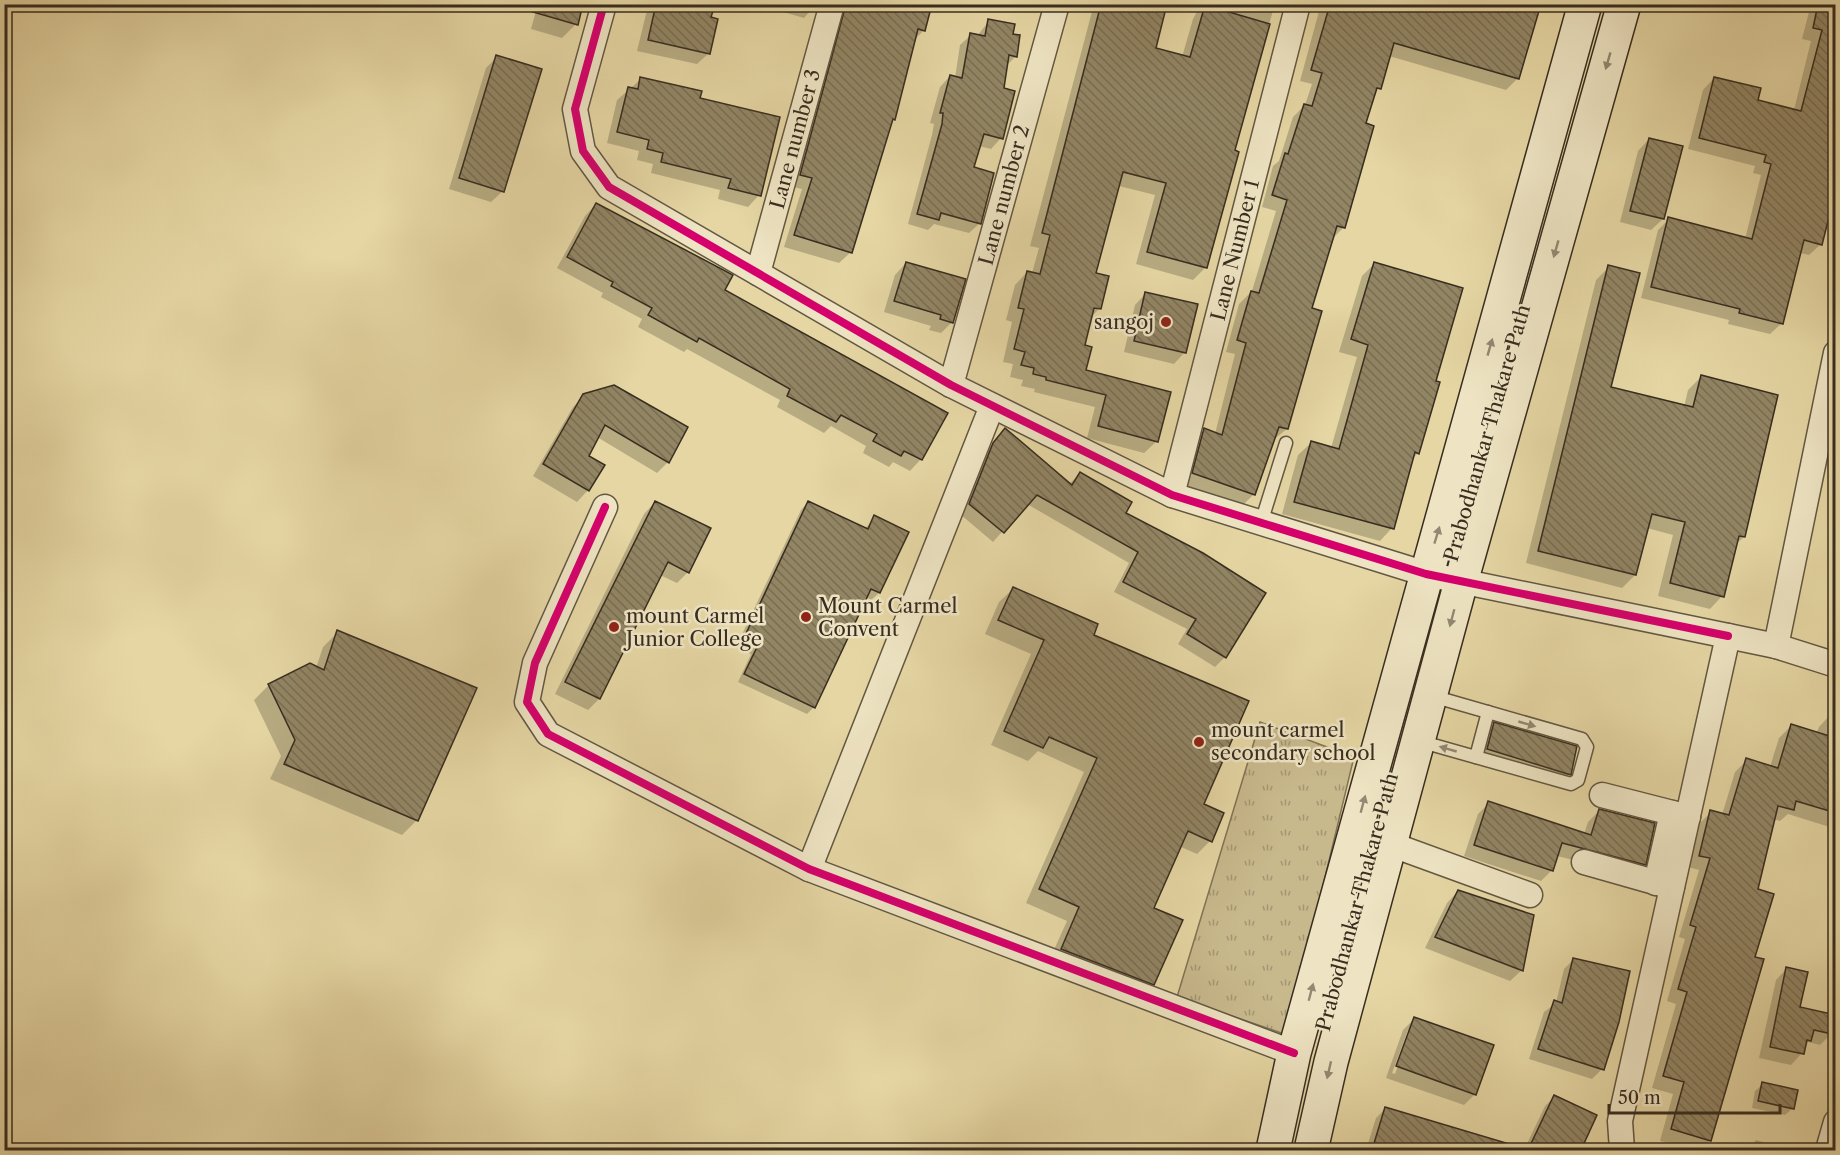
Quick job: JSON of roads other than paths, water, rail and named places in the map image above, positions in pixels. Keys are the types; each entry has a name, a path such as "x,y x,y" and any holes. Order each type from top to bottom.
{"main road":[{"name":"Prabodhankar Thakare Path","path":"1273,1150 1294,1053 1425,574 1586,4"},
{"name":"Prabodhankar Thakare Path","path":"1311,1150 1331,1062 1461,582 1624,4"}],"street":[{"path":"604,4 575,110 583,151 609,187 951,385 1173,495 1261,523 1425,574 1776,646 1836,666"},
{"name":"Lane number 3","path":"758,273 832,4"},
{"name":"Lane number 2","path":"951,385 1057,4"},
{"name":"Lane Number 1","path":"1173,495 1298,4"},
{"path":"1776,646 1836,353"},
{"path":"809,869 992,406"},
{"path":"605,507 535,663 527,702 548,734 809,869 1294,1053"},
{"path":"1622,1150 1620,1121 1664,885 1680,815 1728,636"},
{"path":"1602,795 1680,815"},
{"path":"1390,844 1530,895"},
{"path":"1584,862 1664,885"},
{"path":"1828,1150 1836,1122"}],"lane":[{"path":"1261,523 1286,443"},
{"path":"1418,741 1575,784 1587,747 1582,739 1431,696"},
{"path":"1476,757 1488,712"}],"place":[{"name":"sangoj","path":"1166,322"},
{"name":"Mount Carmel Convent","path":"806,617"},
{"name":"mount Carmel Junior College","path":"614,627"},
{"name":"mount carmel secondary school","path":"1199,742"}]}
